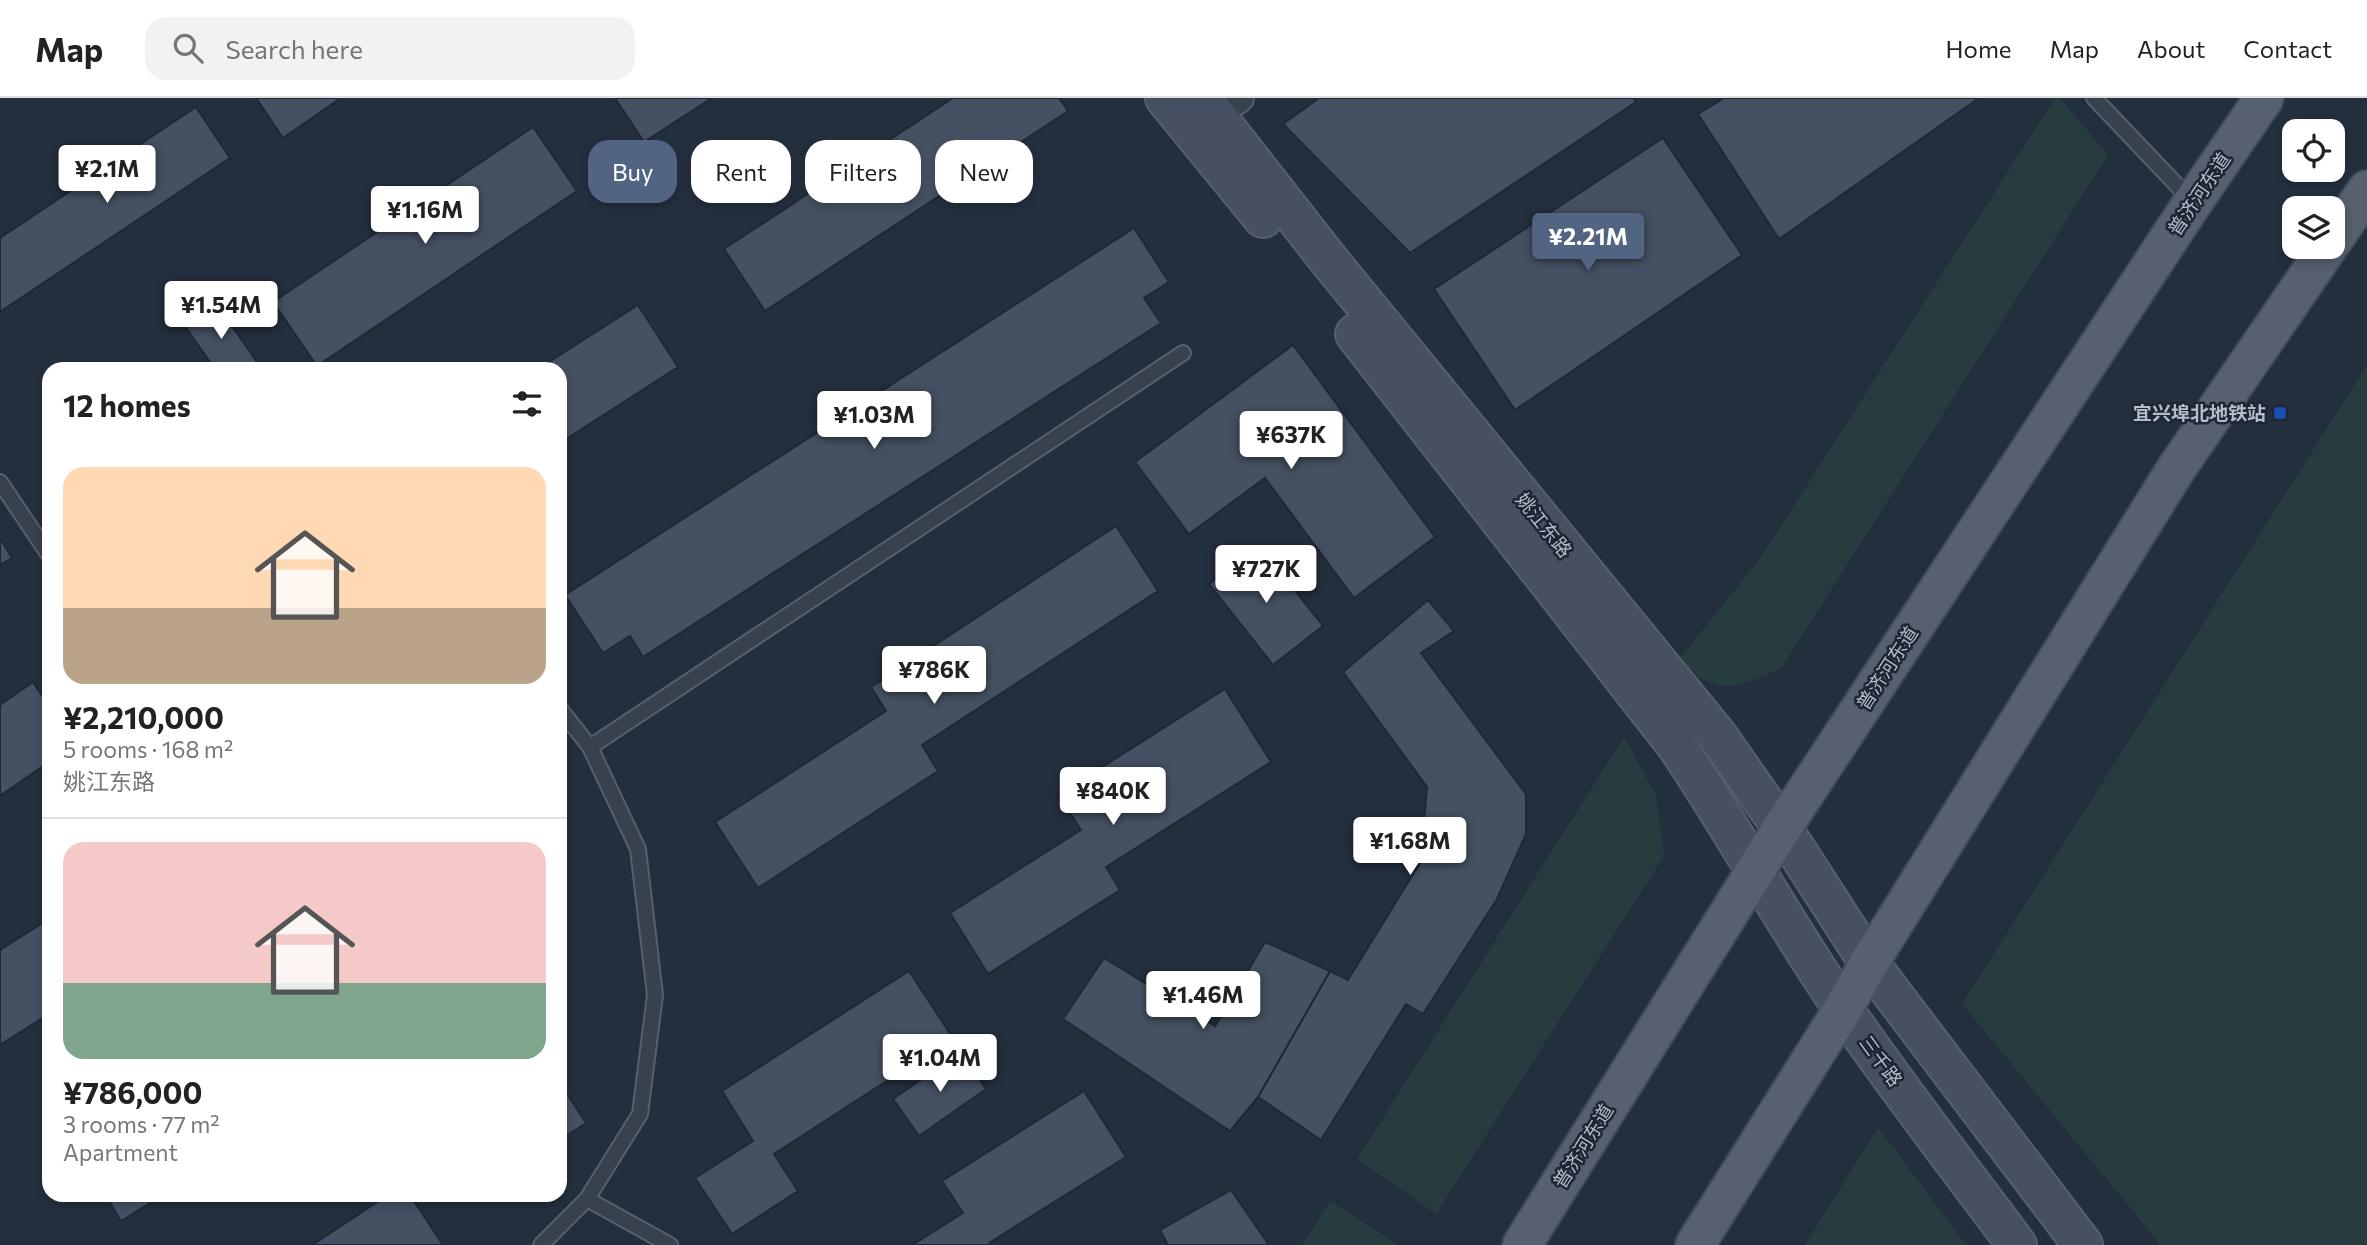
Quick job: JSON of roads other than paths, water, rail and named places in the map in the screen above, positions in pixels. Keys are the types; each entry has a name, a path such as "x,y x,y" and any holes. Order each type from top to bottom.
{"main road":[{"name":"普济河东道","path":"1522,1245 1782,828 2264,98"},
{"path":"2345,222 2367,190"},
{"path":"1695,1245 2176,468 2320,259"}],"street":[{"name":"姚江东路","path":"1165,98 1212,110 1336,270 1717,735 1782,828 1869,963"},
{"name":"姚江东路","path":"1212,110 1314,280 1677,746 1721,811 1755,870"},
{"name":"三千路","path":"1755,870 1843,1009 2017,1245"},
{"path":"1869,963 2082,1245"}],"lane":[{"path":"2094,98 2193,202"},
{"path":"590,747 1182,353"},
{"path":"0,482 42,545"},
{"path":"541,1245 587,1199 640,1114 655,995 638,849 590,747 567,718"},
{"path":"587,1199 670,1245"}],"place":[{"name":"宜兴埠北地铁站","path":"2280,413"}]}
